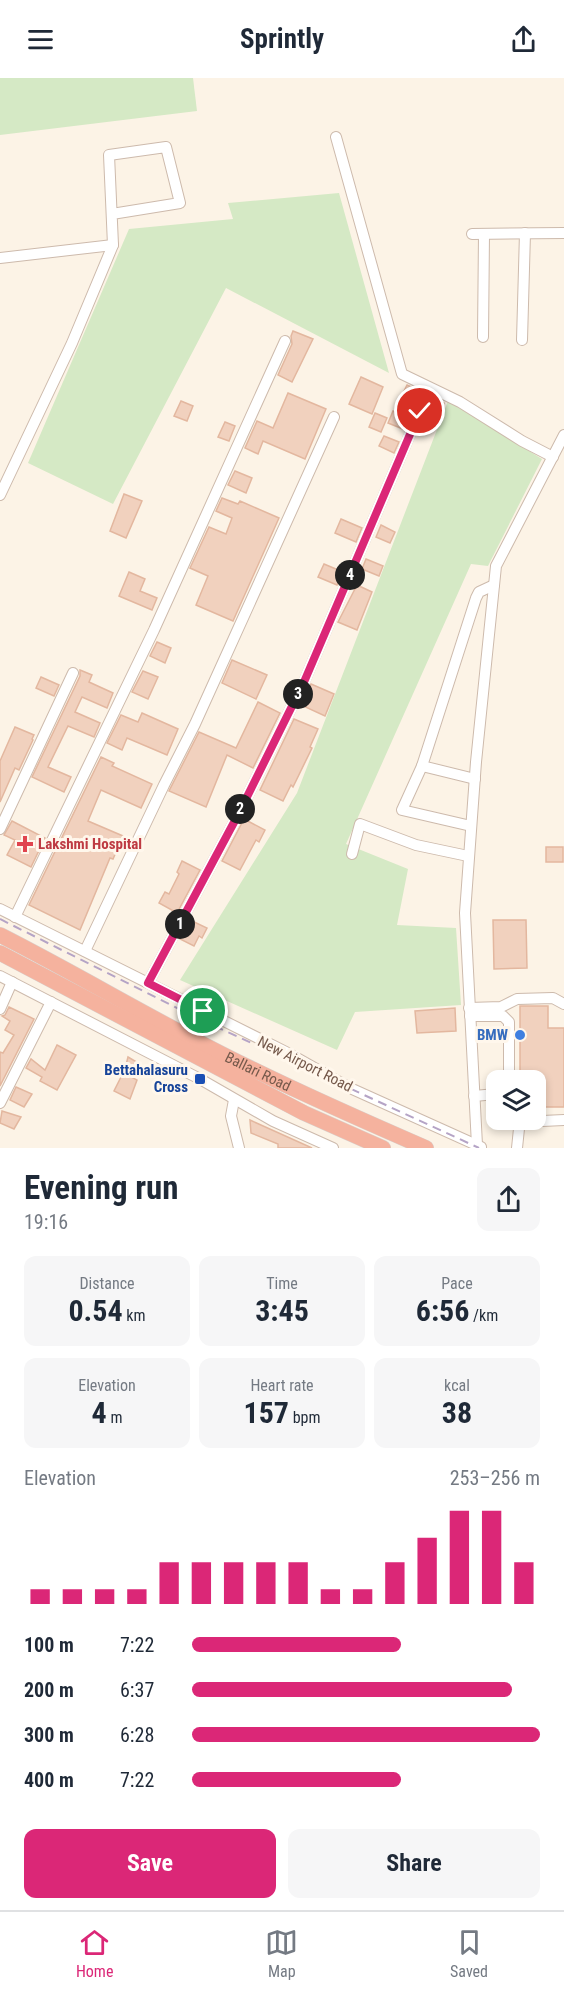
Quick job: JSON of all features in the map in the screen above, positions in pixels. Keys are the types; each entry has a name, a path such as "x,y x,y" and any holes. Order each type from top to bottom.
{"highway":[{"name":"Ballari Road","path":"0,935 65,968 140,1019 304,1113 383,1148"},
{"name":"Ballari Road","path":"0,953 426,1148"}],"street":[{"path":"336,137 402,374 460,402 522,441 553,457"},
{"path":"0,495 72,343 113,245 109,155 166,147 180,203 112,214"},
{"path":"522,340 525,233"},
{"path":"472,234 564,233"},
{"path":"483,337 484,234"},
{"path":"0,258 113,245"},
{"path":"15,917 154,630 285,341"},
{"path":"148,983 239,813 304,682 420,411"},
{"path":"85,951 195,724 334,417"},
{"path":"480,1147 474,1096 465,914 468,856 496,566 564,435"},
{"path":"471,826 402,810 422,766 476,598 479,592 494,585"},
{"path":"0,828 73,673"},
{"path":"422,766 475,779"},
{"path":"352,854 360,824 416,845 468,856"},
{"name":"New Airport Road","path":"0,909 288,1053 350,1088 480,1147"},
{"path":"0,976 200,1079 273,1121 333,1148"},
{"path":"0,1009 12,982"},
{"path":"469,1012 501,1007 517,999 554,998 564,1005"},
{"path":"0,1103 51,1002"},
{"path":"469,1012 507,1018 509,1022 509,1070"},
{"path":"474,1096 486,1095"},
{"path":"234,1100 231,1116 239,1148"},
{"path":"546,1120 564,1120"},
{"path":"517,1148 520,1130"}],"green space":[{"path":"0,78 193,78 197,111 0,135"},
{"path":"339,193 389,373 226,288 113,504 28,463 129,229 233,219 228,203"},
{"path":"448,401 542,459 488,566 471,564 346,844 408,869 397,925 456,928 461,1005 355,1012 337,1050 180,980 297,793"}],"building":[{"path":"293,331 313,339 292,382 278,375 292,344"},
{"path":"361,377 383,387 372,414 349,404"},
{"path":"407,385 444,403 441,409 403,393"},
{"path":"288,393 326,409 305,459 263,441 258,454 245,448 257,421 273,428"},
{"path":"181,401 193,406 187,421 174,416"},
{"path":"393,411 408,417 403,429 388,423"},
{"path":"375,413 387,418 381,432 369,427"},
{"path":"225,422 235,426 229,441 218,437"},
{"path":"384,436 399,442 394,453 379,446"},
{"path":"235,471 252,478 246,493 228,485"},
{"path":"124,494 142,501 126,538 110,531"},
{"path":"222,498 238,504 240,501 279,518 233,621 196,605 208,576 190,568 209,527 226,534 232,518 216,511"},
{"path":"341,519 362,528 356,542 335,533"},
{"path":"381,525 395,532 390,543 376,537"},
{"path":"366,559 383,566 379,576 362,569"},
{"path":"324,564 343,572 337,585 318,577"},
{"path":"129,572 145,579 140,591 157,598 152,610 119,596"},
{"path":"357,585 372,592 357,630 338,622"},
{"path":"157,642 171,648 165,663 150,656"},
{"path":"232,660 267,675 256,699 222,683"},
{"path":"80,670 92,675 89,682 113,693 107,708 82,697 75,712 100,723 94,737 68,726 48,767 71,777 64,792 32,777 80,676"},
{"path":"143,671 158,677 148,699 132,692"},
{"path":"41,677 59,685 54,696 36,688"},
{"path":"311,684 334,694 325,716 301,705"},
{"path":"258,702 280,713 253,768 227,755 206,807 169,791 199,732 236,748"},
{"path":"142,713 178,729 167,755 127,738 122,750 107,743 121,715 138,722"},
{"path":"294,719 318,729 310,747 312,748 293,787 291,785 283,801 260,790"},
{"path":"15,727 34,735 33,740 19,770 15,768 0,802 0,761"},
{"path":"101,757 114,763 112,766 152,784 141,808 101,790 88,821 123,836 113,859 110,858 80,930 29,905"},
{"path":"244,819 265,830 259,842 256,840 240,870 222,861"},
{"path":"12,821 45,838 31,867 7,855 15,840 4,835"},
{"path":"546,847 563,847 563,862 546,862"},
{"path":"182,861 200,870 177,913 159,903 165,892 169,894 179,874 177,872"},
{"path":"190,920 207,928 202,938 199,936 194,946 180,939"},
{"path":"493,920 526,920 527,968 494,969"},
{"path":"520,1006 548,1006 548,1028 564,1028 564,1107 546,1107 546,1070 520,1070"},
{"path":"9,1007 34,1019 0,1086 0,1052 3,1053 14,1035 5,1030 10,1021 2,1016"},
{"path":"455,1008 456,1031 417,1033 415,1011"},
{"path":"57,1045 76,1055 57,1090 40,1081 42,1077 26,1068 31,1059 45,1070"},
{"path":"128,1057 140,1064 133,1078 137,1080 130,1099 114,1091"},
{"path":"16,1087 32,1094 24,1107 10,1100"},
{"path":"2,1111 21,1117 14,1129 0,1123"},
{"path":"250,1120 312,1148 278,1148 278,1144 251,1133"}],"railway":[{"path":"0,919 195,1017 479,1148"}],"place":[{"name":"Lakshmi Hospital","path":"25,844"},
{"name":"BMW","path":"520,1035"},
{"name":"Bettahalasuru Cross","path":"200,1079"}],"route":[{"path":"203,1011 148,983 239,813 304,682 420,411"}]}
